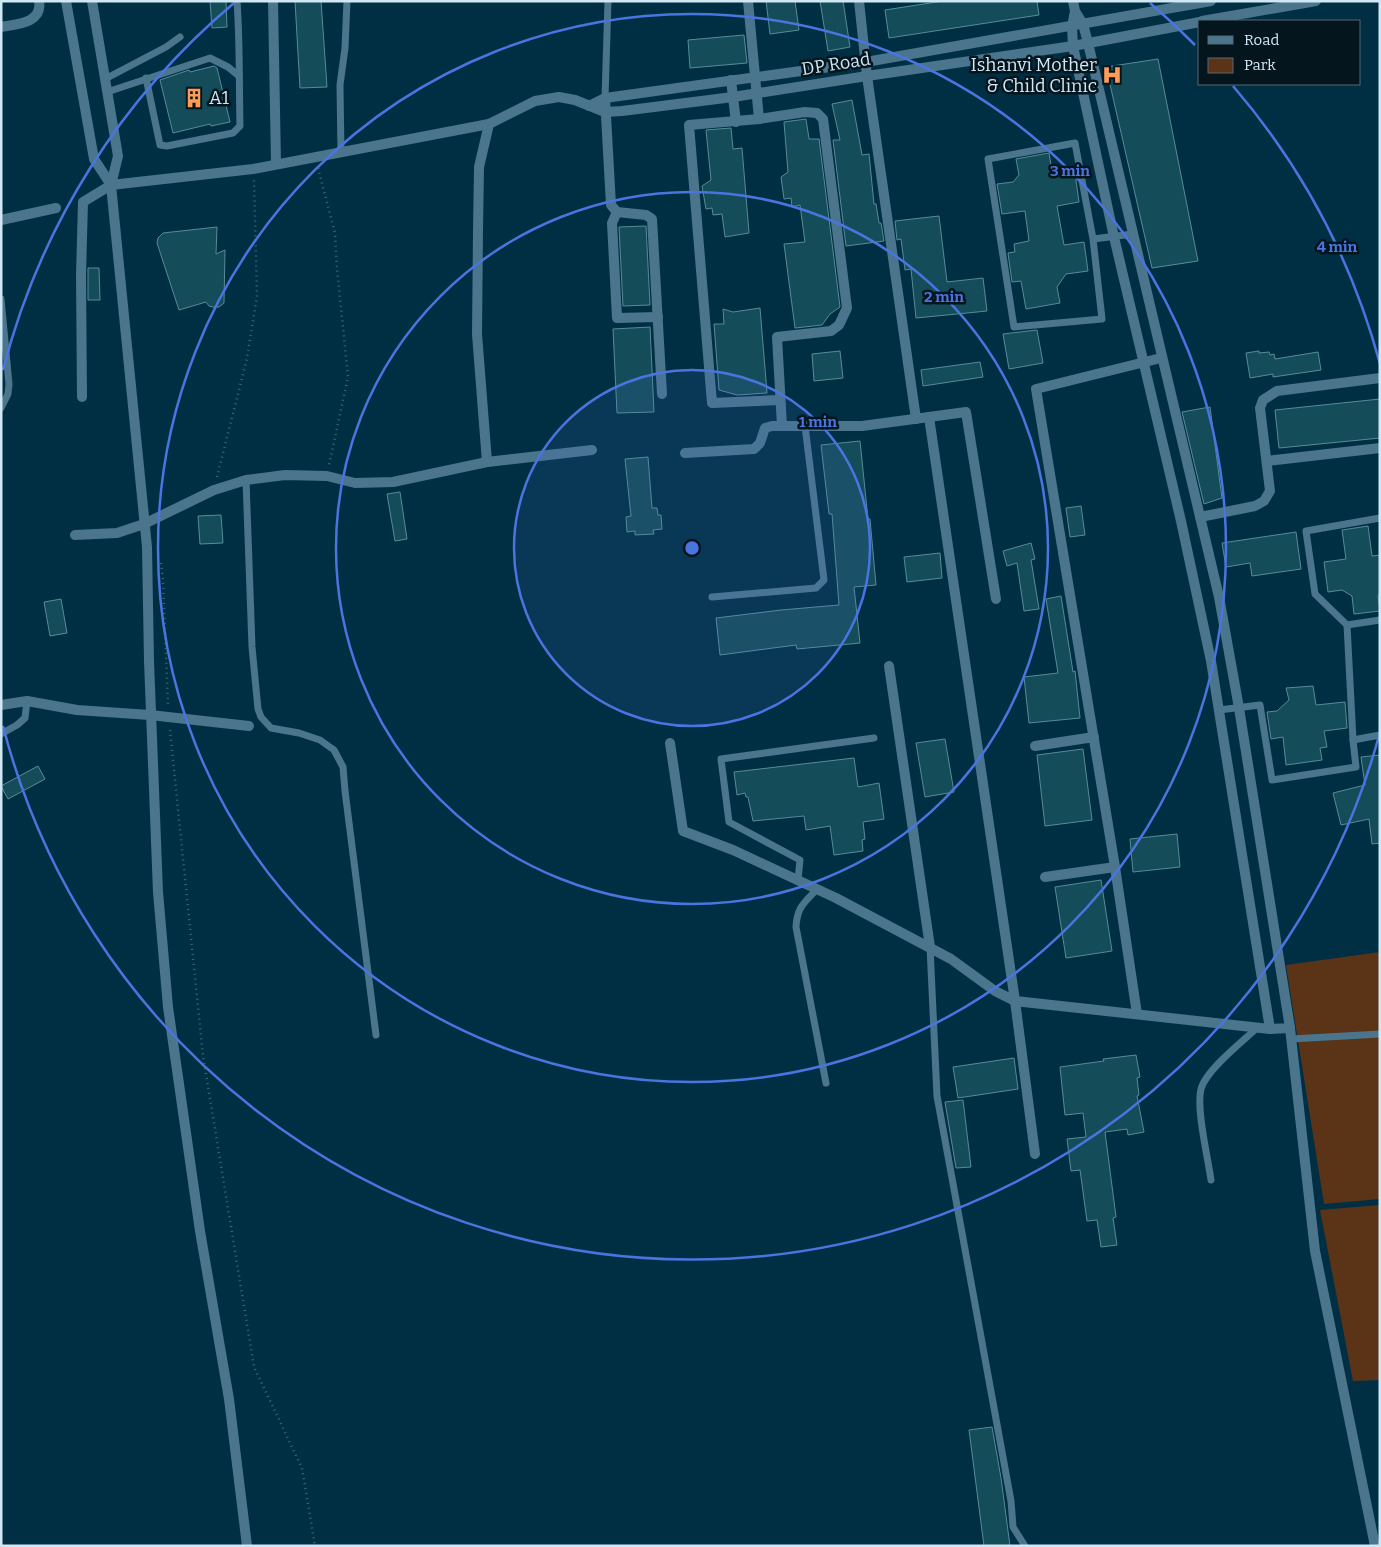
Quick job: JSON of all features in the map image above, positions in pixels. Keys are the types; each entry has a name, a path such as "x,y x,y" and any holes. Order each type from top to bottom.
{"street":[{"path":"1,27 27,22 37,16 41,9 40,1"},
{"path":"66,1 94,160 111,185"},
{"path":"92,1 118,156 111,185 147,547 150,715 158,892 168,1007 200,1231 229,1399 247,1546"},
{"path":"273,1 276,164"},
{"path":"748,1 759,119"},
{"path":"859,1 867,76 916,419"},
{"name":"DP Road","path":"589,106 605,98 866,62 1211,1"},
{"name":"DP Road","path":"1207,20 1316,1"},
{"path":"1074,6 1083,24 1088,43 1219,597 1240,708 1290,1028 1315,1251 1375,1546"},
{"path":"1074,6 1073,46 1142,362 1181,521 1211,661 1270,1029"},
{"name":"DP Road","path":"589,106 605,112 622,111 757,94 1073,46 1198,22"},
{"path":"731,80 736,122"},
{"path":"82,397 81,275 83,202 111,185 254,168 489,124 535,101 559,98 575,100 589,106"},
{"path":"605,98 611,205 617,212 646,215 652,219 662,394"},
{"path":"780,400 712,403 689,125 736,122 805,112 817,113 823,119 847,308 839,325 831,331 777,337 782,426"},
{"path":"487,462 477,316 479,168 489,124"},
{"path":"1,220 56,208"},
{"path":"617,212 612,223 617,318 658,317"},
{"path":"1137,1014 1094,737 1036,389 1161,358"},
{"path":"1200,517 1255,506 1264,502 1270,491 1260,408 1262,400 1277,391 1380,378"},
{"path":"685,453 754,449 760,443 766,428 772,426 862,426 966,412 996,599"},
{"path":"929,418 1016,1001 1035,1154"},
{"path":"1267,461 1380,448"},
{"path":"75,535 118,533 144,524 214,490 246,480 284,475 327,476 356,483 393,482 487,462 592,450"},
{"path":"889,666 930,947"},
{"path":"1,705 27,701 77,710 150,715 249,726"},
{"path":"1035,746 1094,737"},
{"path":"670,743 683,831 733,850 817,889 951,958 995,991 1016,1001 1270,1029 1290,1028"},
{"path":"1045,877 1115,867"}],"lane":[{"path":"146,78 160,145 167,146 233,133 240,126 240,45 237,1"},
{"path":"341,153 340,85 345,48 347,1"},
{"path":"605,98 608,1"},
{"path":"105,79 166,47 180,37"},
{"path":"107,92 210,58 228,66 239,76"},
{"path":"1075,143 1093,239 1102,319 1014,327 988,159 1075,143"},
{"path":"1093,239 1133,234"},
{"path":"1,298 4,365 9,384 8,394 1,408"},
{"path":"712,597 816,588 824,580 805,426"},
{"path":"246,480 252,647 258,709 261,717 271,728 299,733 320,740 334,750 343,767 376,1035"},
{"path":"1219,710 1260,705 1272,780 1356,767 1347,626 1316,594 1306,531 1380,518"},
{"path":"1347,626 1380,620"},
{"path":"1,734 25,718 27,701"},
{"path":"1353,740 1380,735"},
{"path":"798,880 800,860 729,822 721,759 874,738"},
{"path":"817,889 800,907 797,914 796,927 826,1083"},
{"path":"930,947 937,1096 1011,1501 1013,1527 1025,1546"},
{"path":"1211,1180 1200,1115 1201,1088 1214,1068 1258,1027"},
{"path":"1291,1039 1380,1034"}],"path":[{"path":"315,157 335,233 348,377 327,476"},
{"path":"214,490 247,358 257,296 254,168"},
{"path":"147,547 158,554 162,572 169,717 203,1056 254,1367 302,1468 315,1546"}],"green space":[{"path":"1380,952 1380,1199 1324,1204 1286,965"},
{"path":"1380,1205 1380,1380 1353,1381 1320,1210"}],"building":[{"path":"210,1 226,1 227,27 212,28"},
{"path":"295,1 321,1 327,87 300,88"},
{"path":"766,1 795,1 799,30 770,34"},
{"path":"820,1 843,1 850,47 828,51"},
{"path":"943,1 1037,1 1039,15 889,38 885,10"},
{"path":"744,35 747,63 690,68 688,40"},
{"path":"1158,59 1198,261 1152,268 1106,67"},
{"name":"A1","path":"214,66 217,68 230,122 211,126 210,124 173,133 160,80 189,70 190,72"},
{"path":"852,100 862,155 869,154 874,204 876,204 884,241 846,246 833,140 840,140 832,104"},
{"path":"806,119 809,139 819,139 840,307 830,314 822,325 795,328 784,244 805,242 800,205 792,207 791,198 784,199 781,177 788,172 784,122"},
{"path":"731,128 733,149 742,148 749,233 725,237 722,214 713,215 712,208 706,209 702,186 711,180 706,130"},
{"path":"1049,153 1053,176 1075,173 1079,202 1057,206 1064,245 1084,242 1088,271 1066,274 1057,287 1060,303 1026,309 1021,281 1012,282 1008,253 1015,252 1014,244 1029,241 1025,211 1002,214 997,184 1013,182 1019,175 1016,159"},
{"path":"939,216 947,282 983,278 987,311 916,318 911,269 905,270 901,239 897,240 895,221"},
{"path":"646,226 650,305 623,306 619,227"},
{"path":"217,227 216,254 225,250 224,303 219,307 213,307 209,306 206,302 179,310 157,243 158,238 163,233"},
{"path":"88,268 99,268 100,300 88,300"},
{"path":"760,308 767,393 737,395 719,390 714,324 724,324 723,309 733,312"},
{"path":"650,327 654,412 617,413 613,329"},
{"path":"1037,330 1043,363 1009,369 1003,334"},
{"path":"840,351 843,378 814,381 812,354"},
{"path":"1259,351 1259,353 1269,352 1270,355 1274,354 1275,359 1318,352 1321,370 1273,377 1273,374 1250,378 1246,353"},
{"path":"980,362 983,377 923,386 921,370"},
{"path":"1380,399 1380,438 1279,448 1275,410"},
{"path":"1210,407 1222,498 1204,504 1182,412"},
{"path":"860,441 876,585 854,587 860,643 797,649 796,645 720,655 716,618 839,605 832,514 829,514 821,445"},
{"path":"648,457 652,508 657,508 658,515 661,515 662,529 653,530 654,534 635,535 635,531 627,532 626,517 631,516 625,459"},
{"path":"400,492 407,539 395,541 387,494"},
{"path":"1081,506 1085,535 1070,537 1066,508"},
{"path":"221,515 223,543 200,544 198,516"},
{"path":"1368,526 1372,556 1380,555 1380,593 1378,596 1380,611 1354,614 1352,596 1342,590 1328,592 1324,562 1346,559 1342,530"},
{"path":"1296,532 1301,569 1252,576 1250,563 1226,567 1222,543"},
{"path":"1031,543 1035,559 1031,560 1039,609 1024,611 1017,563 1007,566 1003,551"},
{"path":"940,553 942,578 907,582 904,557"},
{"path":"1061,596 1073,672 1075,671 1080,718 1029,723 1024,677 1058,673 1046,599"},
{"path":"61,599 67,633 50,636 44,602"},
{"path":"1313,686 1316,705 1345,702 1347,728 1324,731 1327,747 1320,748 1322,760 1286,765 1283,737 1271,739 1267,712 1277,711 1289,700 1286,688"},
{"path":"945,739 954,792 925,797 916,743"},
{"path":"1083,749 1092,820 1045,826 1037,755"},
{"path":"1380,755 1380,843 1372,844 1369,819 1341,825 1333,793 1365,785 1361,757"},
{"path":"854,758 858,787 879,783 884,819 863,822 865,839 862,840 863,851 834,855 830,826 806,830 804,816 753,821 748,797 746,797 745,793 737,795 734,772"},
{"path":"38,766 45,779 8,799 1,786"},
{"path":"1177,834 1180,867 1133,872 1130,839"},
{"path":"1101,880 1112,951 1066,958 1055,887"},
{"path":"1136,1055 1140,1077 1137,1078 1139,1095 1137,1096 1144,1132 1128,1135 1127,1129 1105,1132 1116,1217 1113,1218 1117,1245 1101,1247 1097,1220 1087,1221 1080,1170 1071,1171 1067,1139 1086,1137 1083,1113 1065,1115 1060,1067"},
{"path":"1014,1058 1018,1089 958,1098 953,1067"},
{"path":"963,1100 971,1167 956,1168 945,1102"},
{"path":"992,1427 1010,1546 984,1546 969,1430"}],"place":[{"name":"Ishanvi Mother & Child Clinic","path":"1112,75"},
{"name":"A1","path":"194,98"}]}
